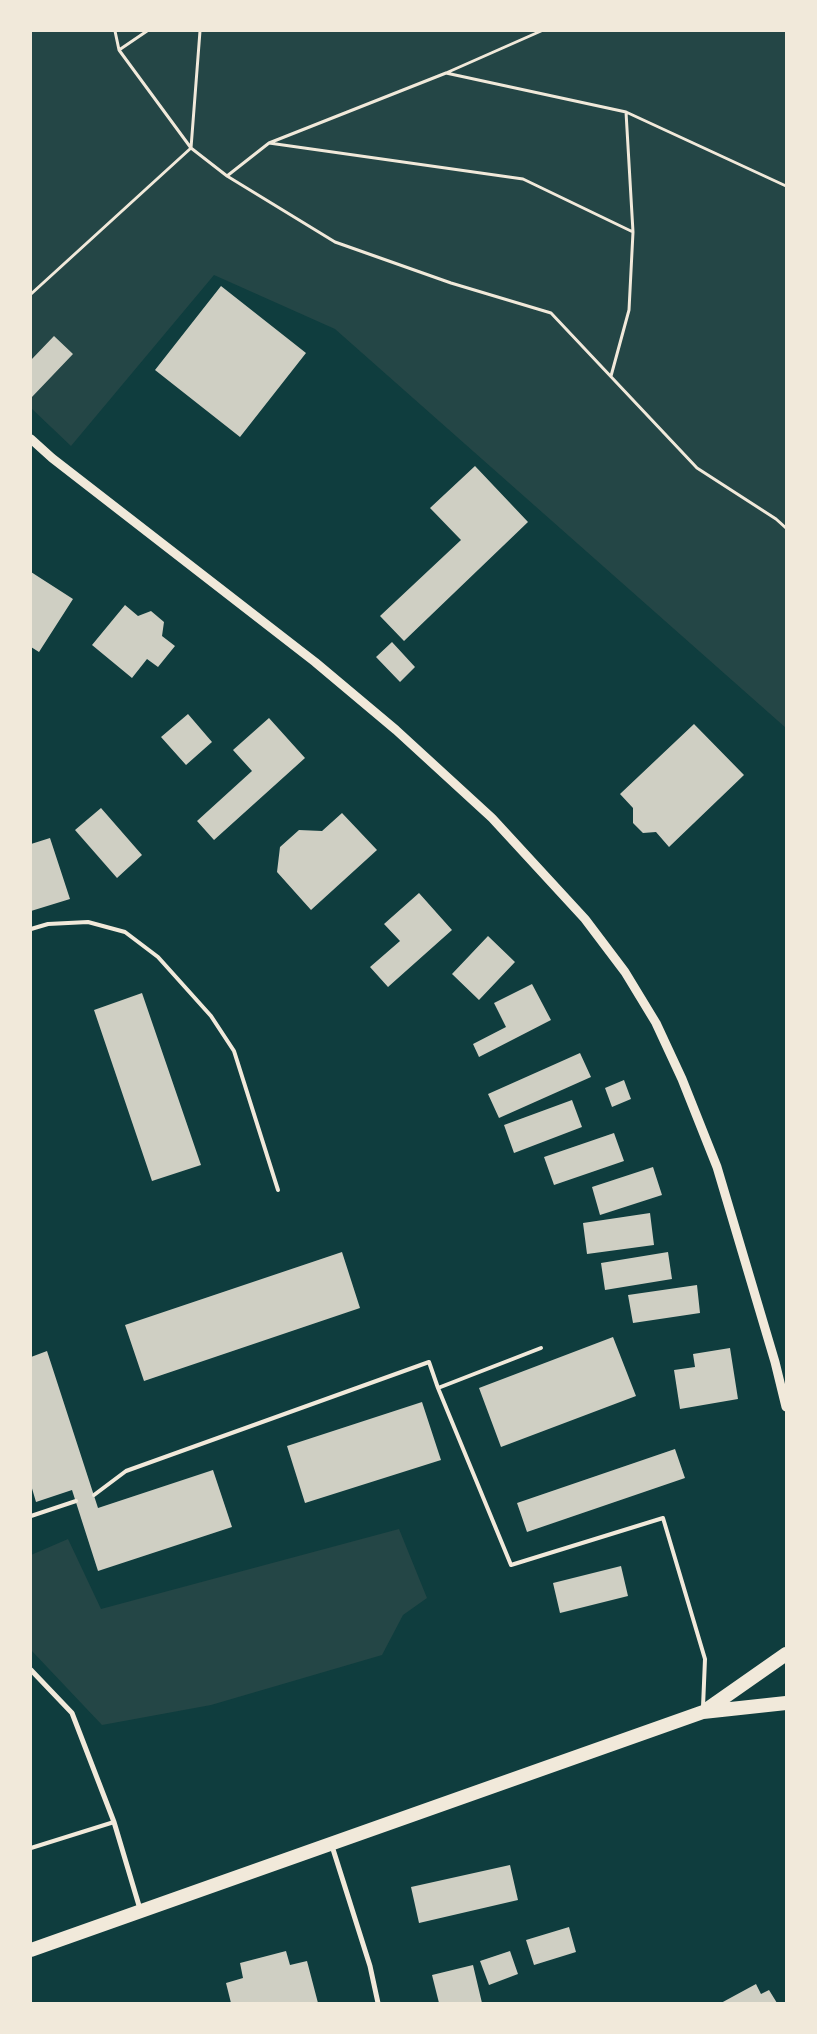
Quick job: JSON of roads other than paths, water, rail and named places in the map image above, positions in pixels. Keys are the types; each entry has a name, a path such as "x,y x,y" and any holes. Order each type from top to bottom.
{"highway":[{"path":"703,1712 786,1654"},
{"path":"31,1950 703,1712 786,1703"}],"street":[{"path":"31,439 52,458 315,662 396,730 492,818 585,919 625,972 651,1014 682,1079 717,1167 775,1362 786,1407"},
{"path":"31,1670 72,1713 114,1822 141,1912"},
{"path":"331,1843 370,1966 378,2003"}],"lane":[{"path":"31,929 48,924 88,922 125,932 158,957 211,1016 234,1051 278,1190"},
{"path":"438,1388 541,1348"},
{"path":"94,1495 126,1471 429,1362 511,1565 663,1518 705,1659 703,1712"},
{"path":"31,1516 76,1501"},
{"path":"31,1848 114,1822"}]}
